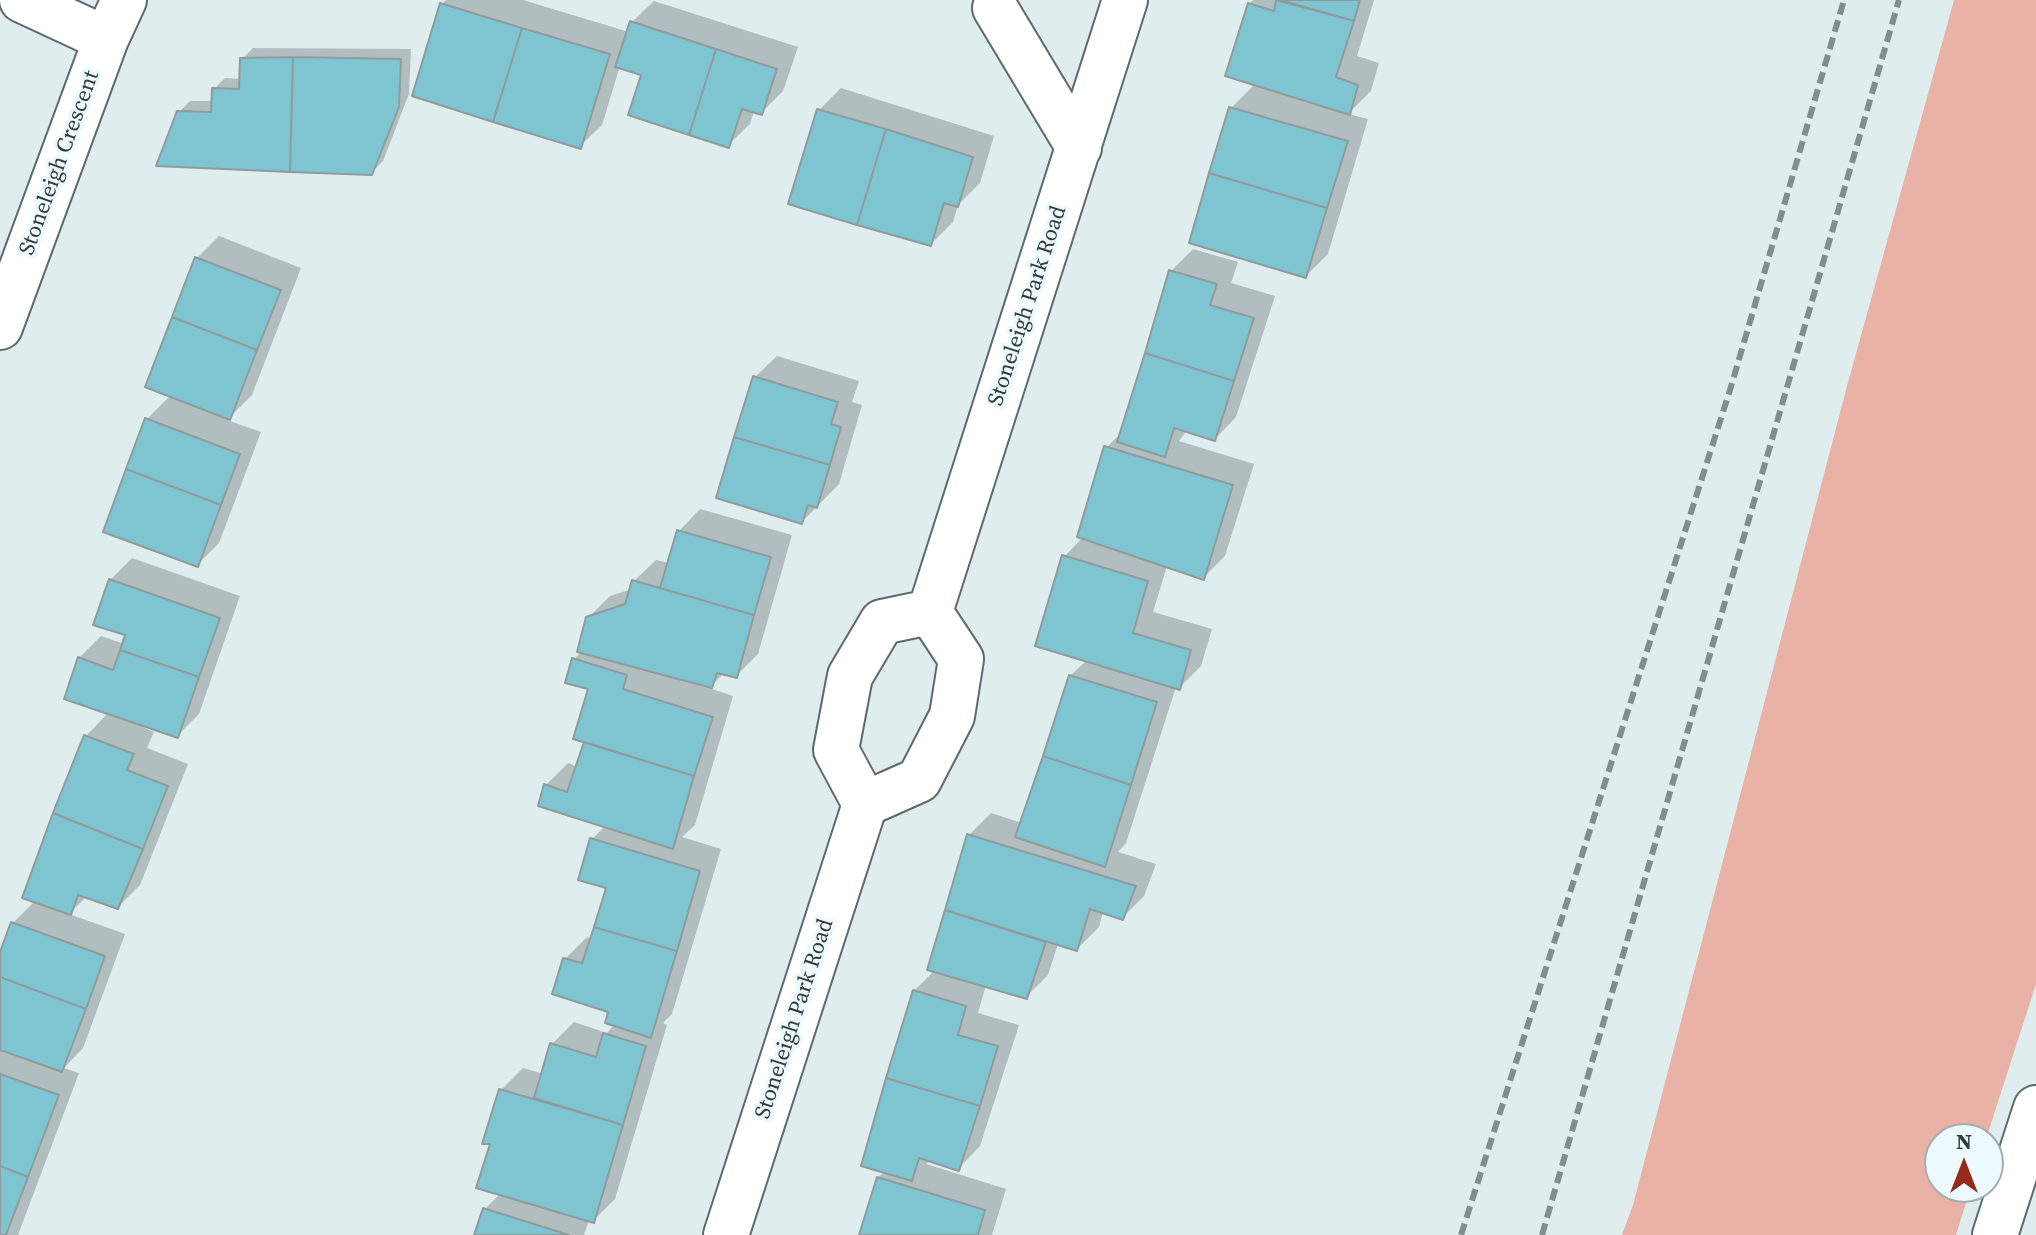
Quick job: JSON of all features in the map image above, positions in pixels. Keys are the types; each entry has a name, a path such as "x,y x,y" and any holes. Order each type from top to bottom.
{"street":[{"path":"22,0 115,19"},
{"name":"Stoneleigh Park Road","path":"930,612 1125,0"},
{"path":"992,3 1079,148"},
{"name":"Stoneleigh Crescent","path":"0,327 115,19"},
{"path":"930,612 961,659 952,716 919,780 865,804 836,750 850,676 882,622 930,612"},
{"name":"Stoneleigh Park Road","path":"726,1235 865,804"},
{"path":"1995,1235 2036,1108"}],"shaded area":[{"path":"1954,0 2036,0 2036,984 1991,1123 1924,1123 1924,1203 1966,1203 1956,1235 1622,1235 1633,1205 1847,386"}],"building":[{"path":"1276,0 1354,21 1336,77 1358,85 1350,115 1225,76 1248,3 1274,11"},
{"path":"1280,0 1360,0 1354,21"},
{"path":"440,3 522,28 493,122 412,96"},
{"path":"630,21 716,49 689,135 628,115 641,75 615,67"},
{"path":"522,28 610,54 581,149 493,122"},
{"path":"716,49 777,69 762,115 742,109 729,148 689,135"},
{"path":"293,57 401,59 399,107 372,175 290,172"},
{"path":"293,57 290,172 156,166 177,111 211,112 212,88 239,89 240,58"},
{"path":"1229,107 1348,141 1327,208 1209,173"},
{"path":"817,109 886,129 857,225 788,204"},
{"path":"886,129 973,157 958,207 944,203 931,246 857,225"},
{"path":"1209,173 1327,208 1306,278 1189,243"},
{"path":"195,257 281,290 257,350 172,317"},
{"path":"1169,270 1217,284 1210,305 1254,318 1234,381 1145,353"},
{"path":"172,317 257,350 230,420 145,387"},
{"path":"1145,353 1234,381 1215,441 1174,428 1165,457 1117,442"},
{"path":"753,376 838,402 831,424 841,427 830,465 734,437"},
{"path":"145,418 240,454 221,505 126,469"},
{"path":"734,437 830,465 817,508 808,505 802,524 716,498"},
{"path":"1104,446 1233,485 1204,580 1077,537"},
{"path":"126,469 221,505 198,567 103,532"},
{"path":"677,530 771,557 754,615 660,588"},
{"path":"1062,555 1148,581 1133,633 1191,650 1180,690 1035,646"},
{"path":"109,579 220,618 199,677 120,650 125,635 93,625"},
{"path":"632,580 754,615 737,678 717,673 712,688 577,652 586,617 625,604"},
{"path":"120,650 199,677 178,738 64,699 78,657 113,670"},
{"path":"572,658 627,675 623,689 713,717 694,776 573,739 588,689 565,683"},
{"path":"1069,675 1157,702 1131,785 1043,756"},
{"path":"84,735 134,754 127,770 168,786 143,849 53,813"},
{"path":"584,742 694,776 673,849 538,806 544,784 567,792"},
{"path":"1043,756 1131,785 1105,867 1015,837"},
{"path":"53,813 143,849 118,909 78,895 71,915 22,898"},
{"path":"967,834 1136,886 1123,920 1090,909 1077,951 945,910"},
{"path":"590,838 700,871 677,951 594,927 606,888 578,880"},
{"path":"945,910 1046,942 1027,999 927,970"},
{"path":"11,922 105,956 86,1009 0,977 0,952"},
{"path":"594,927 677,951 651,1038 605,1023 608,1012 552,994 563,958 582,963"},
{"path":"0,977 86,1009 62,1072 0,1050"},
{"path":"913,990 966,1006 958,1035 998,1046 980,1106 886,1078"},
{"path":"603,1033 646,1046 623,1125 534,1098 550,1043 596,1057"},
{"path":"0,1074 59,1095 28,1177 0,1166"},
{"path":"886,1078 980,1106 959,1171 919,1158 912,1181 861,1166"},
{"path":"499,1089 623,1125 594,1223 476,1188 490,1144 482,1144"},
{"path":"0,1166 28,1177 6,1235 0,1235"},
{"path":"877,1177 985,1210 978,1235 859,1235"},
{"path":"483,1208 569,1235 474,1235"}],"railway":[{"path":"1461,1235 1730,390 1844,0"},
{"path":"1542,1235 1899,0"}]}
